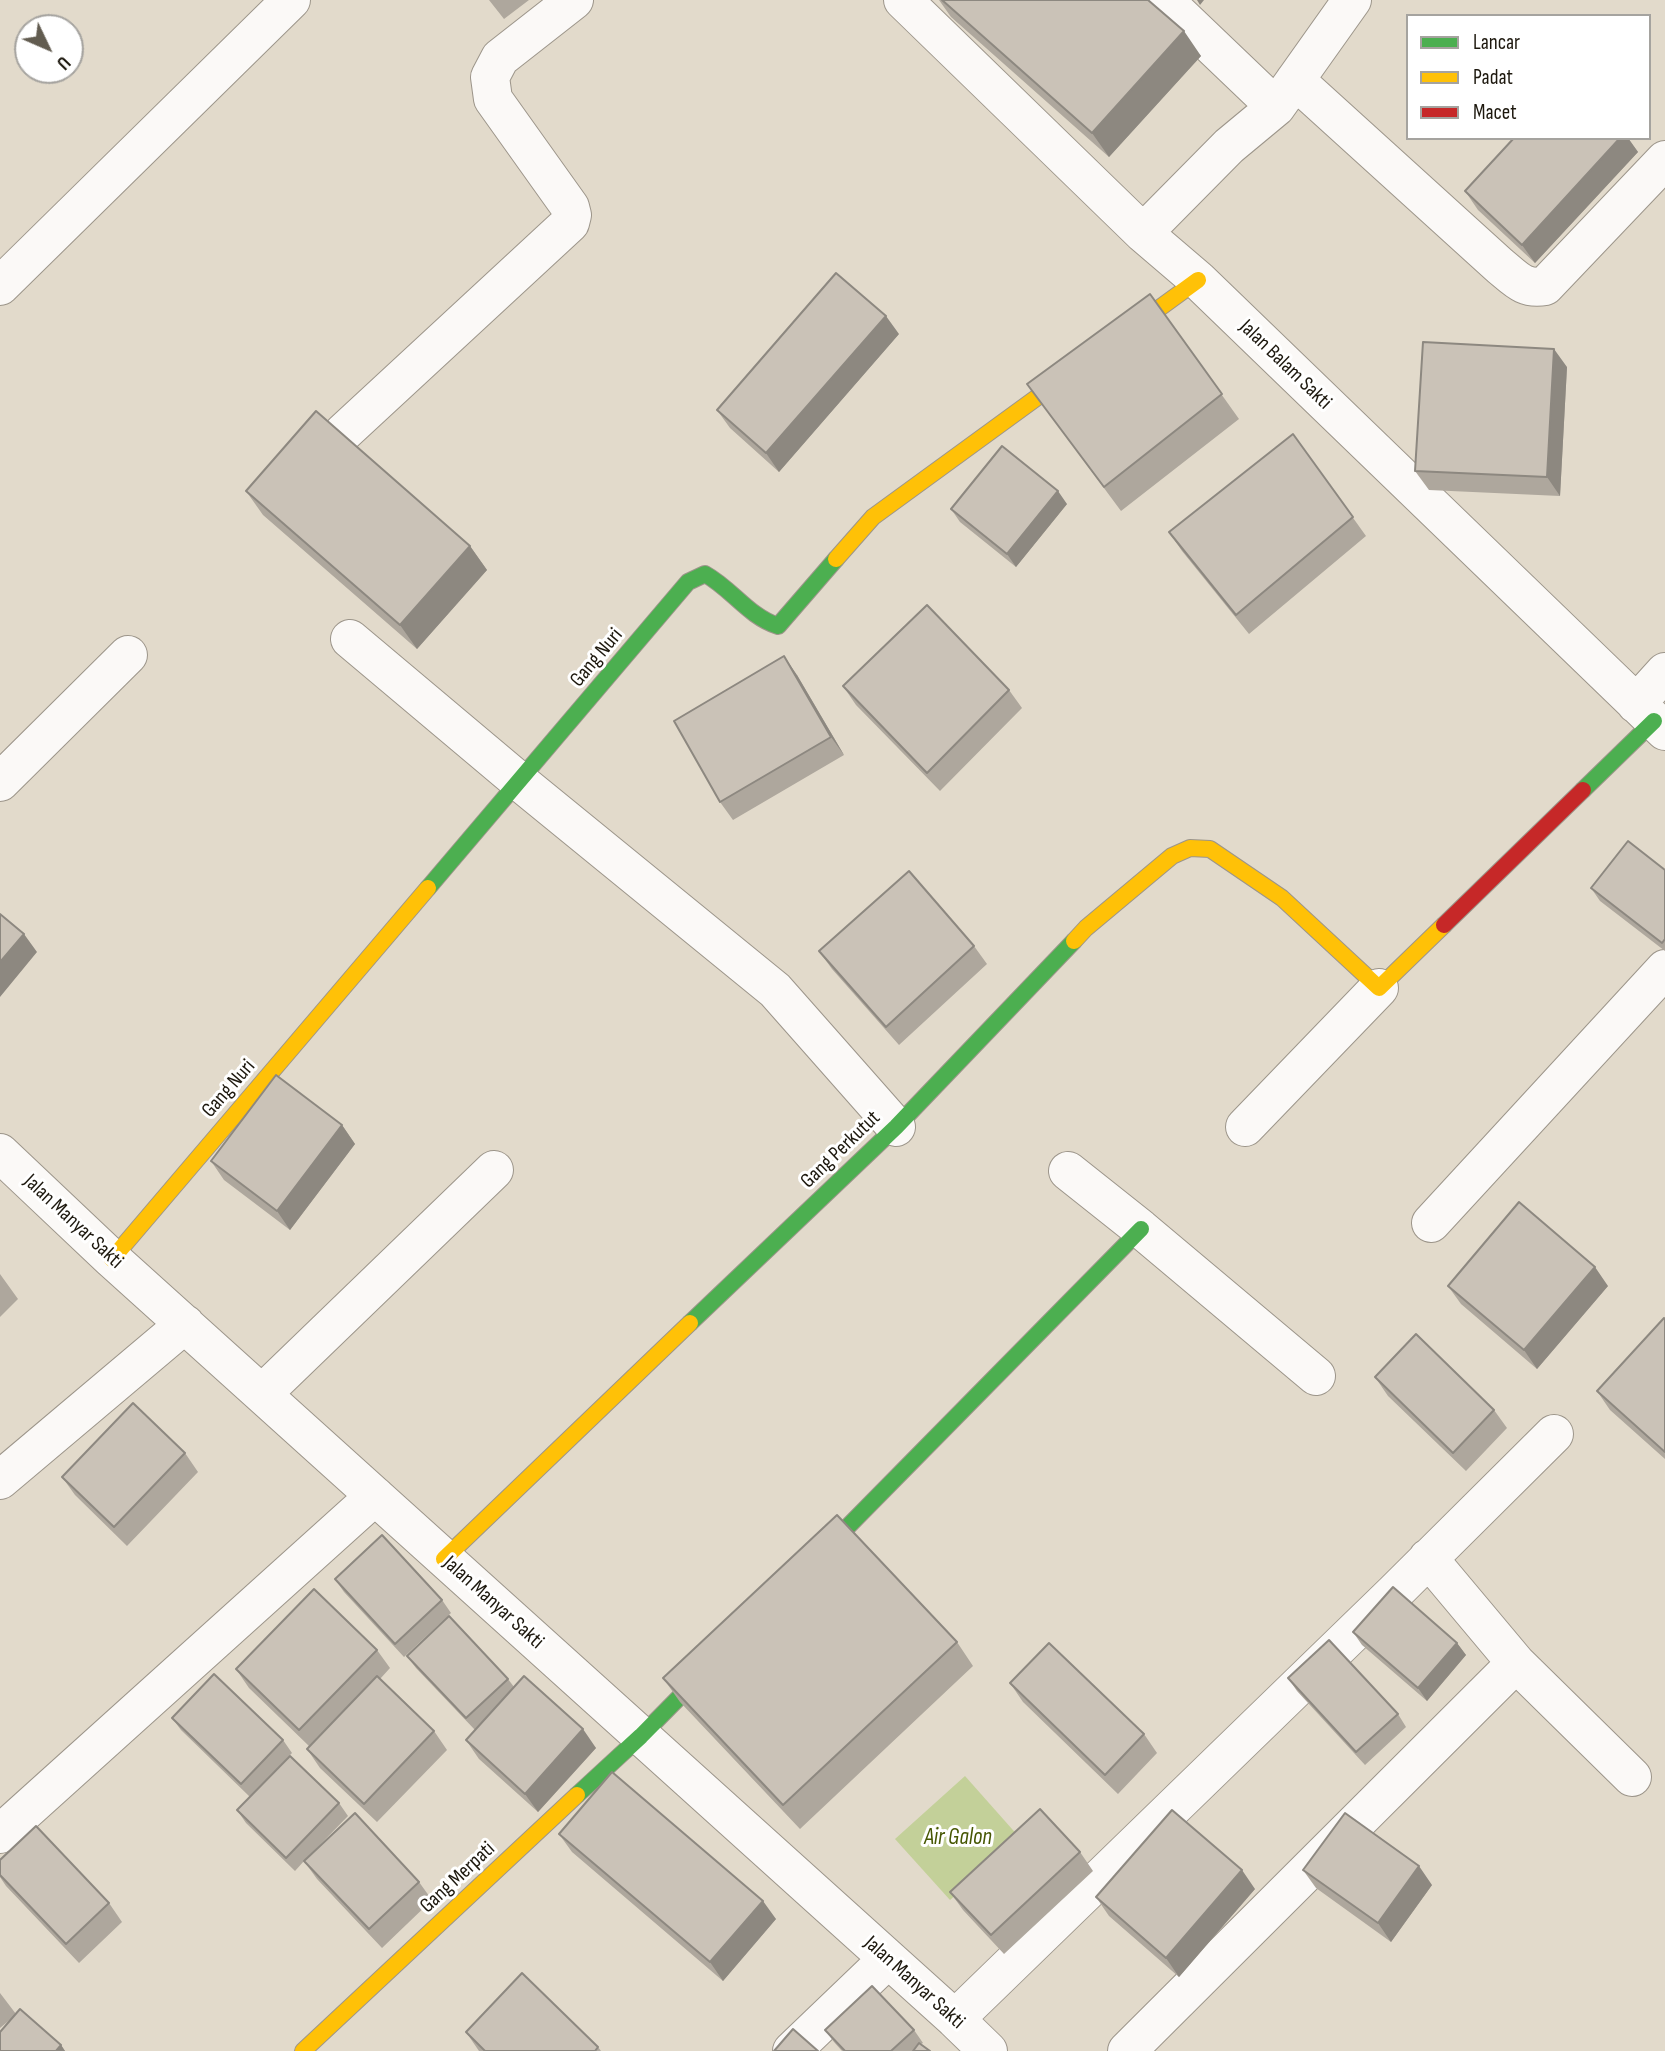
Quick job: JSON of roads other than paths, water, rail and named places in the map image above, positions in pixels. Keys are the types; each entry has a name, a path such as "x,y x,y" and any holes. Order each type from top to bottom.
{"street":[{"path":"0,286 291,0"},
{"path":"343,433 570,223 570,207 493,99 490,76 500,58 574,0"},
{"name":"Jalan Balam Sakti","path":"903,0 1143,233 1198,280 1652,719"},
{"path":"1164,0 1523,284 1534,288 1545,286 1665,160"},
{"path":"1143,233 1229,146 1286,94 1352,0"},
{"name":"Gang Nuri","path":"112,1259 688,582 705,574 714,578 752,615 765,623 778,626 873,517 1198,280"},
{"path":"350,639 775,990 896,1127"},
{"path":"0,782 128,654"},
{"path":"1245,1127 1379,988 1652,719 1665,672"},
{"name":"Gang Perkutut","path":"444,1559 896,1127 1086,928 1172,856 1190,848 1210,849 1282,898 1379,988"},
{"path":"1431,1223 1665,969"},
{"name":"Jalan Manyar Sakti","path":"0,1153 112,1259 956,2019 988,2051"},
{"path":"263,1393 494,1170"},
{"path":"1068,1171 1316,1376"},
{"path":"798,1577 1141,1229"},
{"path":"0,1480 185,1324"},
{"path":"956,2019 1395,1593 1554,1434"},
{"path":"0,1834 375,1496"},
{"path":"1428,1558 1516,1663 1632,1777"},
{"name":"Gang Merpati","path":"303,2051 641,1736 729,1647"},
{"path":"1127,2051 1516,1663"},
{"path":"792,2051 888,1959"}],"water":[{"name":"Air Galon","path":"965,1776 1020,1838 950,1900 895,1839"}]}
